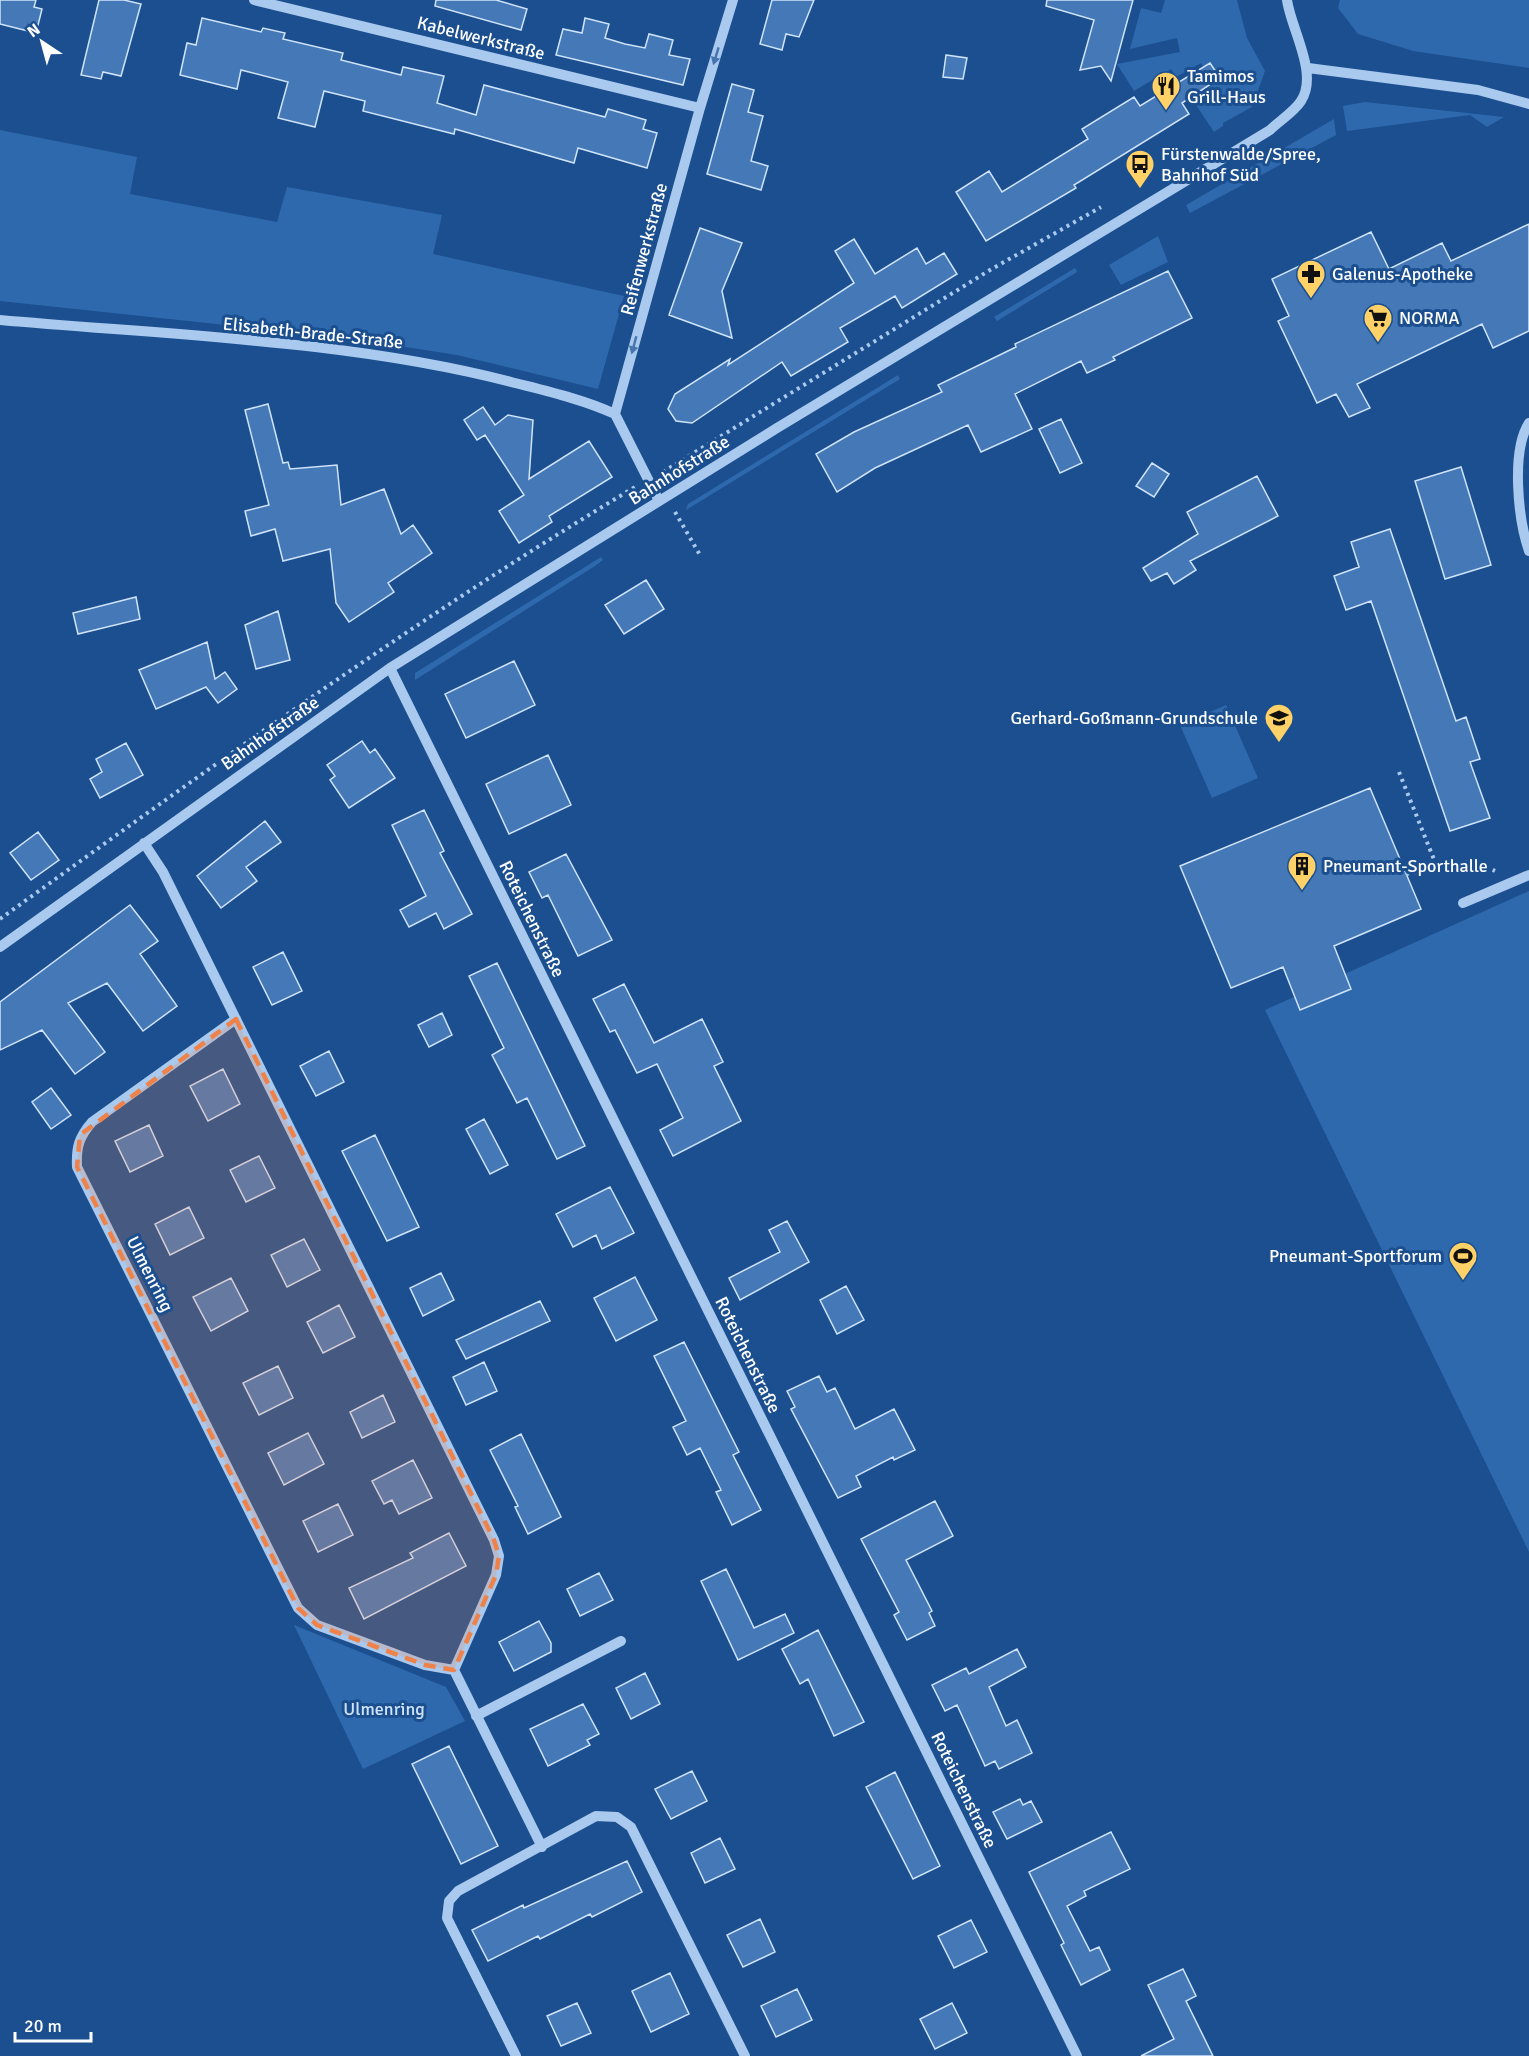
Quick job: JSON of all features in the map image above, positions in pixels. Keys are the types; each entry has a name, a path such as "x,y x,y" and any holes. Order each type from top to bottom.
{"street":[{"name":"Kabelwerkstraße","path":"254,0 700,108"},
{"name":"Reifenwerkstraße","path":"615,414 700,108 733,0"},
{"name":"Bahnhofstraße","path":"0,947 390,668 659,501 1270,130 1302,100 1308,68 1287,0"},
{"path":"1308,68 1478,90 1529,104"},
{"name":"Elisabeth-Brade-Straße","path":"0,320 332,349 460,369 590,403 615,414"},
{"path":"615,414 659,501"},
{"path":"1529,423 1522,435 1518,497 1521,528 1529,550"},
{"name":"Roteichenstraße","path":"390,668 1077,2056"},
{"path":"144,843 163,872 495,1540 499,1556 496,1575 454,1670 542,1847"},
{"path":"1463,903 1529,875"},
{"name":"Ulmenring","path":"236,1019 92,1122 80,1135 76,1151 77,1167 298,1608 317,1625 425,1665 454,1670"},
{"path":"476,1716 621,1641"},
{"path":"516,2056 447,1917 449,1901 458,1891 596,1816 617,1817 631,1827 745,2056"}],"path":[{"path":"647,480 893,332 990,270 1101,207"},
{"path":"659,501 672,508 681,518 700,555"},
{"path":"1399,772 1437,867"},
{"path":"1406,874 1474,861 1517,880"}],"highlighted area":[{"path":"236,1019 494,1540 499,1556 496,1575 454,1670 425,1665 317,1625 298,1608 77,1167 80,1135"}],"green space":[{"path":"1165,0 1237,0 1247,38 1265,71 1252,107 1223,123 1223,126 1214,132 1192,99 1214,84 1201,63 1176,77 1171,69 1134,91 1117,64 1180,52 1177,38 1130,49 1141,8 1161,13"},
{"path":"1340,0 1529,0 1529,68 1413,51 1358,34 1338,8"},
{"path":"1365,102 1504,117 1487,127 1470,115 1347,131 1343,106"},
{"path":"1334,119 1336,135 1190,213 1186,205"},
{"path":"0,130 137,157 130,194 277,222 287,187 442,215 433,254 624,296 598,389 457,355 348,338 0,301"},
{"path":"1158,236 1168,262 1121,285 1109,265"},
{"path":"1075,268 1077,272 997,321 994,317"},
{"path":"898,375 900,379 686,510 688,504"},
{"path":"601,557 603,560 595,566 415,680 415,673"},
{"path":"1226,705 1258,778 1212,798 1180,725"},
{"name":"Pneumant-Sportforum","path":"1529,891 1529,1552 1265,1010"},
{"name":"Ulmenring","path":"294,1625 446,1687 465,1721 363,1769"}],"building":[{"path":"0,0 36,0 34,7 42,9 36,33 0,24"},
{"path":"99,0 124,0 141,4 121,76 103,72 101,79 81,75"},
{"path":"436,0 496,0 527,9 521,30 435,6"},
{"path":"772,0 814,0 799,37 786,34 782,50 760,44"},
{"path":"1047,0 1133,0 1111,81 1101,66 1080,70 1094,20 1046,6"},
{"path":"202,18 261,32 263,28 285,33 283,39 343,53 341,60 401,75 403,67 444,76 437,103 476,115 484,85 605,117 608,109 646,120 643,129 657,133 647,168 578,148 574,163 455,129 454,134 363,111 365,101 324,91 315,127 278,118 288,82 241,70 237,89 180,75 187,43 196,45"},
{"path":"585,18 609,24 605,38 625,44 645,48 649,34 673,40 669,55 690,59 683,85 556,55 563,29 582,33"},
{"path":"946,55 967,58 963,79 943,77"},
{"path":"1210,63 1220,78 1182,103 1189,114 1074,185 1076,188 986,241 956,192 989,171 1002,192 1088,139 1082,129 1134,97 1140,106"},
{"path":"732,84 754,90 748,112 763,116 751,161 768,166 761,190 707,174"},
{"path":"1529,224 1529,331 1493,348 1482,324 1357,384 1370,408 1349,417 1336,394 1317,403 1278,321 1289,316 1272,279 1371,232 1389,269 1442,243 1451,261"},
{"path":"700,228 742,243 722,291 732,338 669,315"},
{"path":"854,239 875,274 917,248 926,264 944,253 957,274 902,308 895,296 840,328 848,342 791,376 782,362 692,423 676,421 668,409 675,394 730,359 728,365 854,283 835,251"},
{"path":"1168,271 1192,318 1113,357 1115,360 1087,373 1081,361 1015,394 1032,429 981,452 968,425 875,468 837,492 816,454 854,432 942,392 938,385 1016,347 1015,344"},
{"path":"268,404 283,463 288,462 290,469 337,465 341,505 384,489 401,534 413,525 432,553 388,583 394,592 349,622 336,603 330,549 283,561 275,529 251,536 245,511 269,505 245,410"},
{"path":"483,407 495,425 508,415 533,420 529,479 589,441 612,477 549,516 552,522 519,543 499,511 524,495 485,435 477,440 464,420"},
{"path":"1061,419 1082,463 1060,473 1039,429"},
{"path":"1152,463 1169,474 1154,497 1136,486"},
{"path":"1461,467 1491,565 1445,579 1415,481"},
{"path":"1257,476 1278,516 1190,561 1196,570 1174,584 1167,573 1151,581 1143,568 1198,534 1187,512"},
{"path":"1390,529 1456,721 1466,717 1480,759 1470,762 1490,818 1450,831 1371,601 1346,610 1334,576 1359,567 1351,542"},
{"path":"646,580 664,609 624,634 605,605"},
{"path":"136,597 140,619 78,634 73,613"},
{"path":"278,611 290,660 256,669 245,625"},
{"path":"207,642 215,679 225,672 237,689 218,703 206,687 156,709 139,670"},
{"path":"514,661 535,705 466,738 445,694"},
{"path":"362,741 370,753 375,749 395,778 349,808 330,780 335,776 327,765"},
{"path":"126,743 143,775 100,798 90,779 102,772 96,759"},
{"path":"548,755 571,805 509,834 486,784"},
{"name":"Pneumant-Sporthalle","path":"1370,788 1421,909 1334,946 1351,989 1300,1010 1283,967 1231,988 1180,866"},
{"path":"424,810 444,851 440,853 472,914 444,929 436,913 409,927 400,910 426,896 392,825"},
{"path":"265,821 281,842 246,867 257,881 221,908 197,876"},
{"path":"38,832 59,860 31,880 10,853"},
{"path":"566,854 612,940 578,956 548,895 542,898 529,872"},
{"path":"130,905 158,941 140,954 177,1006 143,1031 107,983 68,1003 105,1052 75,1074 42,1030 0,1050 0,1002"},
{"path":"283,952 302,991 272,1005 253,967"},
{"path":"497,963 585,1146 557,1159 527,1098 517,1103 492,1055 504,1048 469,976"},
{"path":"624,984 654,1043 702,1019 723,1062 714,1066 741,1121 673,1156 660,1130 683,1118 657,1064 637,1073 615,1030 610,1032 593,999"},
{"path":"442,1013 452,1035 429,1047 418,1025"},
{"path":"329,1051 344,1082 316,1096 300,1066"},
{"path":"223,1069 240,1104 208,1121 190,1086"},
{"path":"51,1088 71,1115 51,1129 32,1102"},
{"path":"484,1119 508,1165 490,1174 466,1129"},
{"path":"149,1125 163,1156 130,1172 115,1141"},
{"path":"375,1135 419,1227 387,1241 342,1151"},
{"path":"259,1156 275,1188 246,1202 230,1170"},
{"path":"610,1187 634,1233 602,1249 596,1235 573,1247 556,1214"},
{"path":"189,1207 204,1238 170,1255 155,1224"},
{"path":"787,1221 809,1262 740,1300 729,1278 780,1252 769,1230"},
{"path":"304,1239 320,1270 287,1287 271,1255"},
{"path":"441,1273 454,1300 423,1316 410,1288"},
{"path":"635,1277 657,1320 616,1341 594,1298"},
{"path":"231,1278 248,1311 211,1331 193,1297"},
{"path":"846,1286 864,1320 837,1334 820,1300"},
{"path":"540,1301 550,1321 466,1359 456,1340"},
{"path":"339,1305 355,1337 323,1353 307,1322"},
{"path":"684,1342 739,1452 733,1455 761,1510 732,1525 716,1492 721,1490 700,1448 687,1455 673,1427 686,1421 654,1356"},
{"path":"484,1362 497,1391 466,1405 453,1377"},
{"path":"278,1366 293,1398 259,1415 243,1383"},
{"path":"819,1376 827,1392 835,1388 855,1429 894,1409 915,1450 894,1460 893,1457 856,1476 861,1487 838,1498 791,1409 795,1407 787,1391"},
{"path":"383,1395 395,1422 362,1438 350,1412"},
{"path":"308,1433 324,1464 284,1485 268,1453"},
{"path":"521,1434 561,1517 528,1534 515,1507 518,1506 490,1450"},
{"path":"413,1460 432,1498 399,1514 392,1500 384,1504 372,1481"},
{"path":"935,1501 953,1536 906,1560 932,1611 929,1613 935,1626 907,1640 894,1615 899,1612 861,1539"},
{"path":"338,1504 353,1535 318,1552 303,1521"},
{"path":"449,1533 466,1566 364,1619 349,1588 413,1558 410,1553"},
{"path":"726,1569 754,1628 785,1614 794,1633 738,1660 701,1581"},
{"path":"599,1573 613,1600 580,1616 567,1589"},
{"path":"539,1621 551,1643 551,1652 514,1671 499,1642"},
{"path":"818,1630 864,1722 834,1736 808,1679 800,1684 782,1649"},
{"path":"1017,1649 1026,1667 989,1687 1006,1726 1017,1720 1032,1753 999,1769 995,1761 985,1766 957,1705 945,1711 932,1685 966,1668 969,1674"},
{"path":"645,1673 660,1704 631,1719 616,1688"},
{"path":"583,1704 599,1734 587,1740 590,1745 548,1766 530,1729"},
{"path":"449,1746 498,1846 461,1864 412,1764"},
{"path":"692,1771 707,1801 671,1819 655,1789"},
{"path":"895,1772 940,1866 913,1879 866,1787"},
{"path":"1020,1799 1023,1805 1031,1801 1042,1822 1007,1839 993,1812"},
{"path":"1111,1832 1130,1869 1084,1891 1086,1896 1067,1906 1090,1951 1099,1947 1110,1970 1081,1985 1061,1945 1064,1943 1029,1872"},
{"path":"720,1838 735,1869 705,1883 691,1853"},
{"path":"627,1861 642,1892 540,1939 538,1936 488,1961 472,1930 523,1905 524,1908"},
{"path":"760,1919 775,1952 743,1967 727,1935"},
{"path":"971,1920 987,1952 954,1968 938,1936"},
{"path":"1183,1969 1196,1996 1186,2001 1213,2056 1141,2056 1174,2039 1148,1985"},
{"path":"670,1973 689,2014 651,2032 632,1991"},
{"path":"797,1989 812,2020 776,2037 761,2006"},
{"path":"577,2003 591,2033 561,2046 547,2016"},
{"path":"952,2003 967,2033 935,2049 920,2019"}],"place":[{"name":"Tamimos Grill-Haus","path":"1166,112"},
{"name":"Fürstenwalde/Spree, Bahnhof Süd","path":"1140,190"},
{"name":"Galenus-Apotheke","path":"1311,300"},
{"name":"NORMA","path":"1378,344"},
{"name":"Gerhard-Goßmann-Grundschule","path":"1279,744"},
{"name":"Pneumant-Sporthalle","path":"1302,892"},
{"name":"Pneumant-Sportforum","path":"1463,1282"}]}
